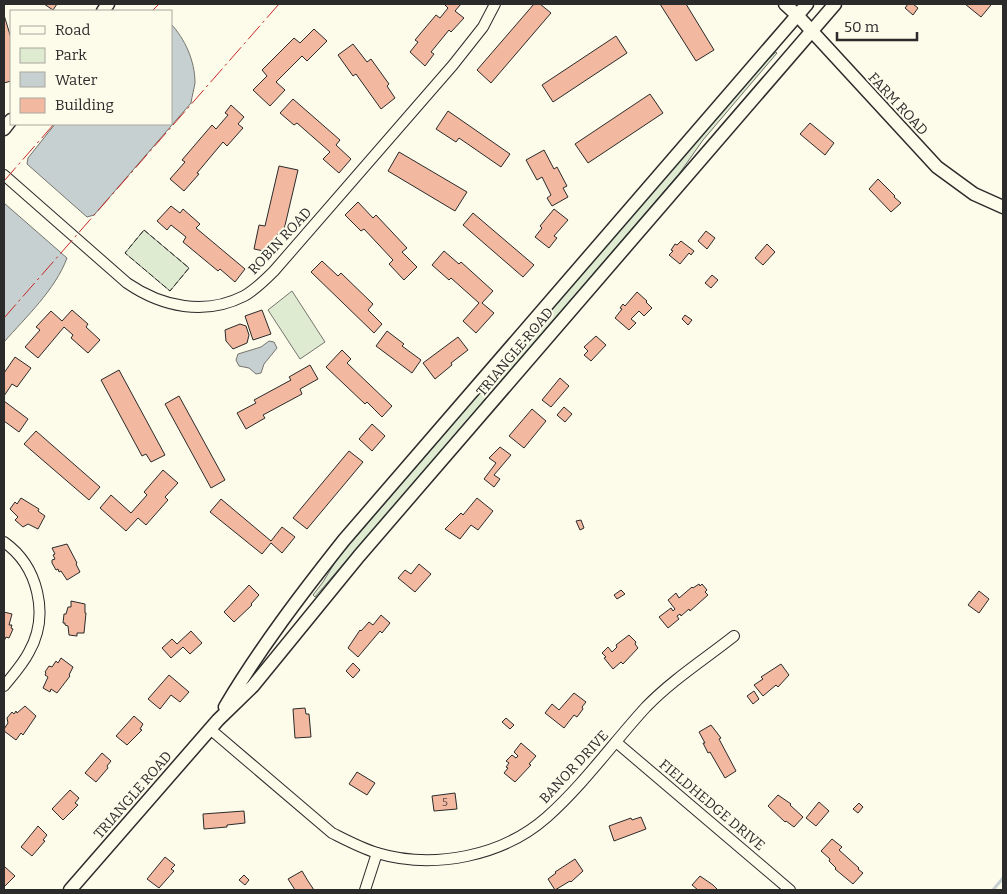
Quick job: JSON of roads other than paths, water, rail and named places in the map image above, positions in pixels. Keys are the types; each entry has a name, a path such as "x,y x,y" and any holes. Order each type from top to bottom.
{"street":[{"name":"ROBIN ROAD","path":"4,175 139,292 157,300 181,306 196,307 229,302 246,295 274,271 453,65 484,27 496,4"},
{"name":"FARM ROAD","path":"785,4 937,168 974,194 1003,207"},
{"name":"TRIANGLE ROAD","path":"214,724 242,677 344,540 807,4"},
{"name":"TRIANGLE ROAD","path":"70,890 214,724 252,686 359,556 835,4"},
{"path":"4,542 19,555 29,570 36,586 40,614 38,629 30,652 4,686"},
{"name":"BANOR DRIVE","path":"214,724 332,833 353,844 377,853 406,859 444,860 500,846 546,818 567,798 647,706 672,683 734,636"},
{"name":"FIELDHEDGE DRIVE","path":"616,742 790,890"},
{"path":"365,890 377,853"}],"water":[{"path":"172,25 185,43 195,75 191,103 172,125"},
{"path":"54,125 172,125 94,215 87,217 27,164 28,158"},
{"path":"4,203 67,258 48,292 4,342"},
{"path":"269,341 274,342 277,348 264,364 261,373 256,374 249,368 239,366 236,360 238,354 261,347"}],"waterway":[{"path":"993,890 1003,878"}]}
